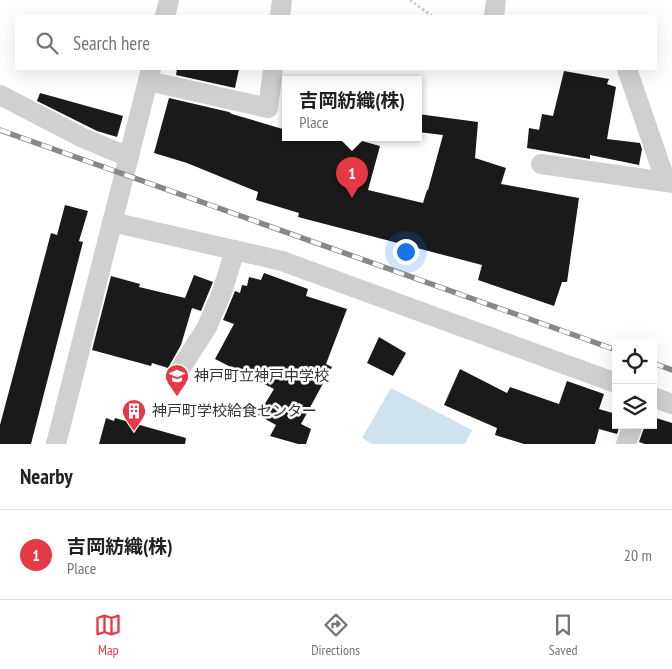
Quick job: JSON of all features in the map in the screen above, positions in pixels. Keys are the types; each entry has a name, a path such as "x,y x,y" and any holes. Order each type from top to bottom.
{"street":[{"path":"280,15 282,0"},
{"path":"494,15 496,0"},
{"path":"56,444 150,75 268,108 273,70"},
{"path":"540,164 669,182 627,70"},
{"path":"0,95 82,138 129,158"},
{"path":"112,222 282,261 612,382"},
{"path":"179,371 207,327 222,292 234,250"},
{"path":"657,398 672,404"},
{"path":"626,444 632,429"}],"path":[{"path":"410,0 431,15"}],"water":[{"path":"391,388 472,430 465,444 372,444 362,438"}],"building":[{"path":"177,70 239,70 235,88 176,75"},
{"path":"564,71 609,79 607,84 616,87 607,139 640,143 642,149 639,165 590,155 590,159 527,148 529,128 539,130 542,114 553,116"},
{"path":"40,93 123,116 117,137 97,131 37,101"},
{"path":"169,98 229,112 282,129 282,141 362,141 380,146 368,190 423,203 443,135 422,132 422,115 478,122 475,158 506,168 501,184 579,198 567,282 562,282 554,306 478,280 482,265 298,217 299,213 256,200 258,192 187,163 154,153"},
{"path":"65,205 88,211 79,241 83,242 31,444 0,444 0,425 51,233 57,235"},
{"path":"264,273 308,289 306,296 347,309 326,364 332,367 301,424 311,429 306,444 298,444 270,436 276,425 258,415 274,389 215,359 234,324 223,320 235,291 240,293 242,285 247,286 249,277 261,280"},
{"path":"194,275 213,282 201,311 192,308 181,345 168,368 152,363 151,366 92,350 111,276 140,284 139,287 185,298"},
{"path":"379,337 406,353 393,376 367,363"},
{"path":"460,369 507,393 510,387 559,404 567,381 604,394 599,409 612,413 612,429 619,429 617,434 599,429 595,444 524,444 495,435 497,428 444,405"},
{"name":"神戸町学校給食センター","path":"106,418 114,421 115,418 186,438 185,444 99,444"},
{"path":"657,418 672,423 672,444 645,444 639,442 644,429 657,429"}],"railway":[{"path":"0,130 612,349"},
{"path":"657,364 672,370"}],"place":[{"name":"吉岡紡織(株)","path":"352,198"},
{"name":"神戸町立神戸中学校","path":"177,397"},
{"name":"神戸町学校給食センター","path":"134,432"}]}
